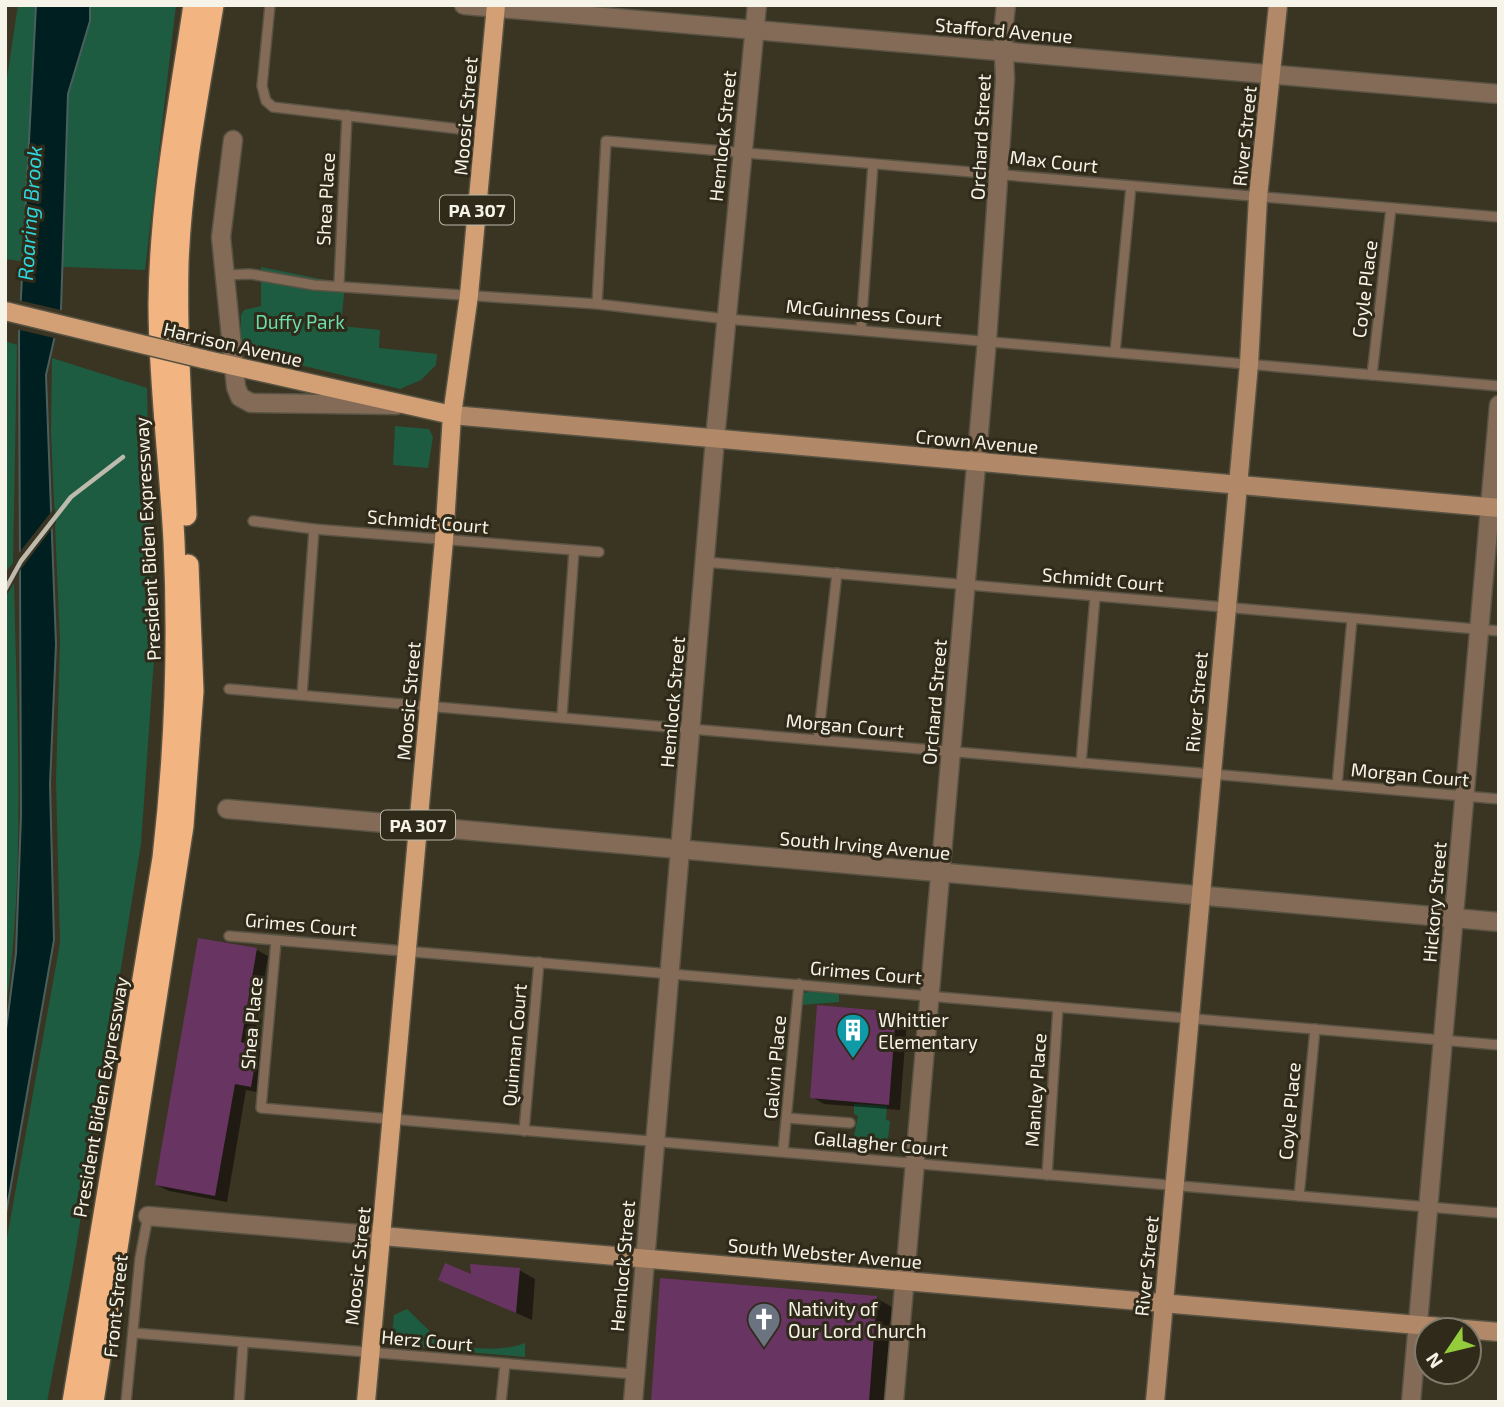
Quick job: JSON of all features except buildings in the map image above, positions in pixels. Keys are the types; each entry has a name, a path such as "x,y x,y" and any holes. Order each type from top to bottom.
{"highway":[{"name":"President Biden Expressway","path":"74,1402 163,858 171,778 175,700 175,568 159,304 167,172 194,5"},
{"name":"President Biden Expressway","path":"93,1402 171,903 189,767 193,691 179,394 178,264 188,159 213,5"}],"main road":[{"name":"River Street","path":"1155,1402 1187,1018 1249,364 1258,197 1278,5"},
{"name":"Moosic Street","path":"366,1402 444,540 452,415 469,295 496,7"},
{"name":"Harrison Avenue","path":"5,311 452,415"},
{"name":"Crown Avenue","path":"452,415 1494,507"},
{"name":"South Webster Avenue","path":"382,1236 1413,1325"}],"street":[{"name":"Stafford Avenue","path":"464,5 1499,94"},
{"name":"Hemlock Street","path":"633,1402 643,1257 715,439 757,5"},
{"name":"Orchard Street","path":"899,1401 914,1163 987,340 999,173 1006,5"},
{"path":"233,140 221,237 238,392 251,403 402,405"},
{"name":"Hickory Street","path":"1419,1316 1479,630 1494,507 1499,405"},
{"name":"South Irving Avenue","path":"227,809 418,829 1499,922"},
{"name":"South Webster Avenue","path":"148,1216 382,1236"},
{"name":"Hickory Street","path":"1411,1402 1413,1380"}],"lane":[{"path":"270,5 262,86 266,101 273,107 485,132"},
{"name":"Shea Place","path":"339,284 347,115"},
{"name":"Max Court","path":"597,304 606,141 1499,217"},
{"path":"861,329 873,164"},
{"path":"1115,352 1131,186"},
{"name":"Coyle Place","path":"1372,374 1391,208"},
{"name":"McGuinness Court","path":"227,275 250,274 314,285 339,284 597,304 727,319 1499,386"},
{"name":"Schmidt Court","path":"253,521 314,529 599,552"},
{"path":"302,695 314,529"},
{"path":"562,715 574,551"},
{"name":"Schmidt Court","path":"705,562 1499,631"},
{"path":"818,740 837,573"},
{"path":"1081,763 1095,597"},
{"path":"1337,785 1352,619"},
{"name":"Morgan Court","path":"229,689 562,715 691,730 1499,799"},
{"name":"Grimes Court","path":"229,936 1499,1045"},
{"name":"Shea Place","path":"261,1108 276,941"},
{"name":"Quinnan Court","path":"524,1131 539,962"},
{"name":"Galvin Place","path":"783,1153 799,984"},
{"name":"Manley Place","path":"1047,1175 1058,1007"},
{"name":"Coyle Place","path":"1299,1196 1315,1029"},
{"name":"Gallagher Court","path":"261,1108 1499,1213"},
{"path":"787,1118 850,1123"},
{"name":"Front Street","path":"126,1402 140,1258 148,1216"},
{"name":"Herz Court","path":"134,1333 634,1374"},
{"path":"239,1402 243,1344"},
{"path":"501,1402 505,1364"}],"green space":[{"path":"18,5 176,5 145,270 66,267 5,259 5,91"},
{"name":"Duffy Park","path":"261,267 345,284 341,326 380,330 379,348 437,354 436,365 421,380 400,389 241,351 241,315 244,310 261,306"},
{"path":"5,341 17,345 13,563 5,573"},
{"path":"52,358 147,388 154,659 141,844 72,1272 47,1402 5,1402 5,1249 60,943 56,780 60,642 51,431"},
{"path":"395,426 429,429 433,437 428,468 393,465"},
{"path":"14,583 18,853 12,961 5,1014 5,598"},
{"path":"812,991 839,994 839,1002 800,1005 804,993"},
{"path":"854,1104 887,1106 886,1120 890,1121 887,1148 852,1146 858,1116 854,1114"},
{"path":"407,1309 445,1346 495,1349 525,1343 525,1357 391,1345 394,1315"}],"water":[{"name":"Roaring Brook","path":"36,5 90,5 90,21 68,94 61,309 46,375 56,644 50,784 54,940 5,1219 5,1037 16,953 21,816 19,335"}],"pier":[{"path":"18,300 65,311 58,339 16,329"},
{"path":"55,507 56,523 15,577 15,558"}],"railway":[{"path":"5,590 21,561 71,497 123,457"}],"place":[{"name":"Whittier Elementary","path":"853,1060"},
{"name":"Nativity of Our Lord Church","path":"764,1349"}]}
